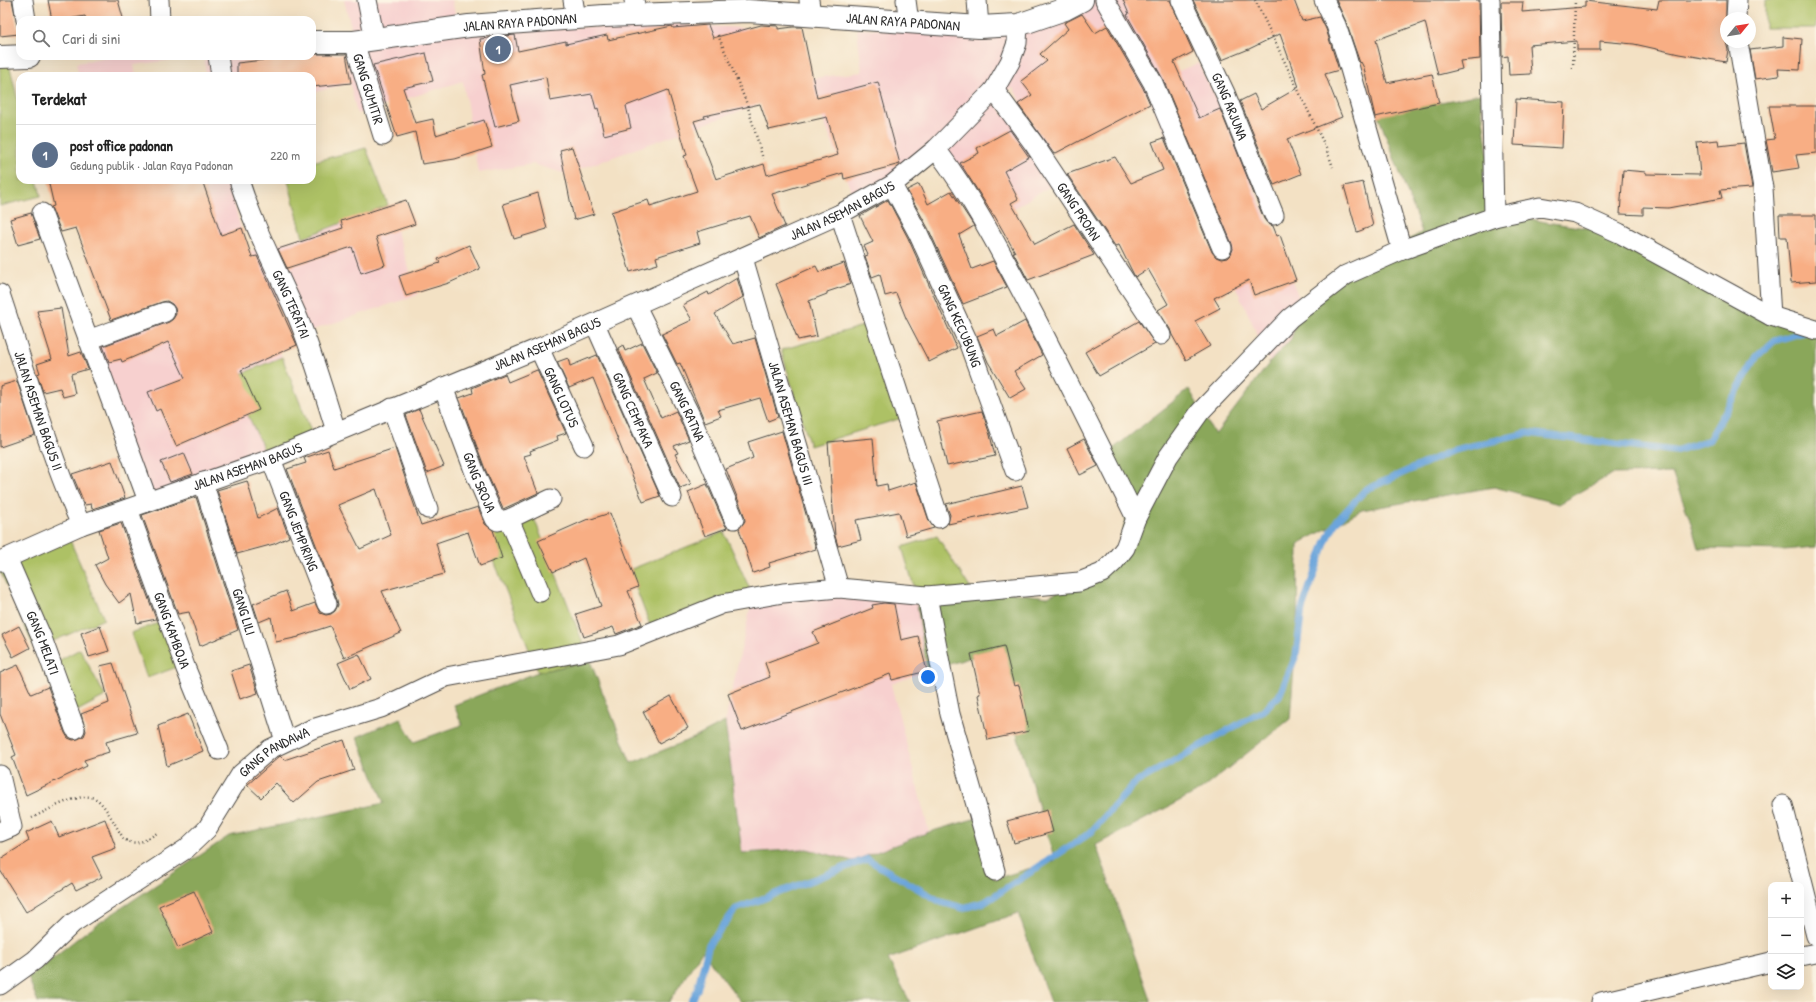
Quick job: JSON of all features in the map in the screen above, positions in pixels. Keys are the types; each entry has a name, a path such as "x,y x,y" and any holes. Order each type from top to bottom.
{"main road":[{"name":"JALAN RAYA PADONAN","path":"316,42 354,42 375,40 575,9 636,7 709,12 810,7 909,23 979,28 1018,25 1065,9 1082,0"},
{"path":"0,58 16,57"}],"street":[{"path":"23,0 25,16"},
{"path":"159,0 160,16"},
{"path":"367,0 375,40"},
{"path":"906,0 909,23"},
{"path":"977,0 979,28"},
{"path":"1105,0 1153,83 1222,248"},
{"name":"GANG ARJUNA","path":"1181,0 1225,93 1274,215"},
{"path":"1324,0 1336,25 1349,63 1402,250"},
{"path":"1490,0 1494,217"},
{"path":"1736,12 1737,0"},
{"name":"JALAN ASEMAN BAGUS","path":"4,559 81,525 128,509 148,500 271,459 539,348 840,214 892,185 936,149 994,90 1010,62 1017,43 1018,25"},
{"name":"GANG GUMITIR","path":"354,42 383,136"},
{"path":"1739,48 1763,188 1771,316"},
{"path":"219,60 220,72"},
{"name":"GANG PROAN","path":"994,90 1034,144 1160,335"},
{"path":"936,149 961,182 986,224 1070,385 1136,518"},
{"name":"GANG TERATAI","path":"240,184 247,206 260,234 267,254 298,318 336,431"},
{"name":"GANG KECUBUNG","path":"892,185 918,233 969,344 1015,471"},
{"name":"GANG PANDAWA","path":"0,984 34,960 73,923 186,849 207,829 241,774 270,749 312,730 381,708 446,676 619,645 722,604 783,593 839,588 927,596 1079,582 1102,573 1114,562 1125,548 1136,518 1168,457 1200,412 1290,318 1346,275 1402,250 1494,217 1540,207 1575,212 1619,233 1771,316 1816,330"},
{"path":"42,213 148,500"},
{"path":"840,214 939,518"},
{"name":"JALAN ASEMAN BAGUS III","path":"743,258 839,588"},
{"name":"JALAN ASEMAN BAGUS II","path":"0,294 66,491 81,525"},
{"name":"GANG RATNA","path":"636,306 690,415 734,519"},
{"path":"88,340 165,312"},
{"name":"GANG CEMPAKA","path":"594,324 672,497"},
{"name":"GANG LOTUS","path":"539,348 584,446"},
{"name":"GANG SROJA","path":"443,387 475,473 495,519 498,521 509,519 551,500"},
{"path":"392,408 428,509"},
{"name":"GANG JEMPIRING","path":"271,459 327,604"},
{"name":"GANG LILI","path":"203,482 285,741"},
{"name":"GANG KAMBOJA","path":"128,509 186,668 219,750"},
{"path":"509,519 540,592"},
{"name":"GANG MELATI","path":"4,559 42,638 75,728"},
{"path":"927,596 950,714 995,871"},
{"path":"0,775 6,829"},
{"path":"1783,805 1816,936"},
{"path":"1804,955 1816,953"},
{"path":"1601,1002 1768,963"}],"path":[{"path":"1255,0 1326,148 1332,167"},
{"path":"1573,68 1575,0"},
{"path":"709,12 747,104 763,159"},
{"path":"6,829 71,800 87,796 96,799 106,810 124,839 129,842 137,843 146,840 157,833"}],"shaded area":[{"path":"344,0 452,0 460,34 662,23 800,32 806,79 862,72 857,29 961,30 1049,15 1060,0 1193,0 1152,24 1179,71 1198,63 1220,106 1302,305 1291,339 1270,362 1146,91 1037,155 1057,182 981,228 937,152 857,206 810,86 566,174 533,164 478,173 463,81 357,114 350,83 316,92 316,72 206,72 204,60 316,60 316,53 358,54","holes":["1013,88 1023,105 1004,115 994,99"]},
{"path":"94,60 172,60 134,65 135,72 78,72 76,63"},
{"path":"138,184 229,184 247,252 303,238 388,205 418,295 276,342 282,357 232,378 265,452 142,499 90,342 175,319"},
{"path":"915,590 927,671 891,684 929,832 853,861 807,849 742,853 725,722 753,596"}],"green space":[{"path":"1765,0 1816,0 1816,28 1765,28"},
{"path":"9,63 16,93 16,184 38,184 41,196 0,206 0,64"},
{"path":"1480,94 1495,211 1545,222 1615,232 1816,334 1816,547 1783,550 1698,548 1689,517 1672,473 1612,474 1559,504 1494,487 1362,510 1298,544 1297,628 1290,719 1202,789 1096,845 1151,1002 1050,1002 1018,913 888,959 910,1002 741,1002 702,951 669,1002 38,1002 28,977 87,931 229,836 384,803 357,737 400,718 414,742 462,725 454,705 538,672 590,661 631,763 694,738 725,722 742,853 807,849 853,861 929,832 977,818 994,879 1055,861 992,651 927,671 915,590 970,588 1048,597 1119,560 1128,500 1109,452 1189,389 1215,435 1270,362 1291,339 1302,305 1422,232 1378,115"},
{"path":"366,148 388,205 303,238 289,184 316,184 316,161"},
{"path":"873,323 902,418 810,446 781,350"},
{"path":"282,357 312,434 265,452 231,378"},
{"path":"532,513 590,661 538,672 483,533"},
{"path":"66,531 104,619 35,649 0,571 0,560"},
{"path":"724,532 753,596 653,633 629,570"},
{"path":"937,536 970,588 915,590 902,547"},
{"path":"172,618 188,663 147,678 131,633"},
{"path":"80,649 105,696 68,716 43,669"}],"building":[{"path":"0,0 12,0 16,19 16,34 0,36"},
{"path":"48,0 118,0 122,16 85,16 51,16"},
{"path":"1123,0 1170,0 1193,52 1174,62 1199,118 1220,109 1264,219 1268,224 1273,226 1277,236 1280,235 1296,280 1254,295 1249,280 1214,298 1220,308 1195,321 1210,346 1186,360 1158,310 1168,304 1148,269 1135,277 1119,245 1115,246 1067,174 1115,157 1131,183 1163,170 1152,142 1164,138 1212,252 1216,257 1221,259 1227,258 1231,254 1233,249 1232,244 1163,79 1127,15 1129,14"},
{"path":"1193,0 1294,0 1302,21 1320,17 1326,29 1339,70 1325,74 1342,117 1287,139 1301,174 1274,185 1240,101 1254,94 1261,109 1299,87 1280,34 1222,60"},
{"path":"1336,0 1479,0 1480,59 1460,61 1462,69 1438,75 1425,22 1376,40 1387,83 1432,74 1439,103 1375,117 1364,68 1361,62 1360,63 1346,22"},
{"path":"1659,0 1726,0 1726,12 1720,12 1720,48 1728,48 1726,62 1634,44 1600,41 1600,50 1577,50 1577,41 1529,45 1531,74 1509,75 1508,56 1502,57 1501,2 1523,2 1522,12 1585,7 1585,1 1657,9"},
{"path":"1082,14 1095,33 1107,26 1143,88 1150,104 1054,154 1018,104 1032,95 1021,81 1047,61 1040,54 1068,29 1064,23"},
{"path":"708,25 713,38 761,25 778,26 778,29 802,27 817,98 878,82 900,164 844,179 843,173 772,194 785,226 759,238 750,216 697,232 700,243 656,257 658,264 630,272 611,212 648,200 650,206 697,191 684,156 687,155 668,90 626,106 631,128 604,135 598,108 596,109 592,94 550,101 546,77 510,85 519,121 495,127 482,75 485,74 480,39 515,35 518,51 566,41 566,44 607,35 608,40 672,26 673,28","holes":["760,104 769,130 827,117 838,155 767,175 764,164 716,179 694,121 705,118 704,116"]},
{"path":"1783,37 1802,39 1800,70 1778,69 1779,76 1755,79 1750,50 1783,46"},
{"path":"426,53 433,81 403,88 415,123 433,119 436,135 484,120 492,147 455,159 422,164 415,132 397,137 373,65"},
{"path":"316,54 346,54 351,83 316,87 316,72 237,72 237,63 264,60 316,60"},
{"path":"1516,99 1564,102 1562,148 1514,145"},
{"path":"1769,106 1816,106 1816,153 1796,155 1799,168 1772,172 1766,140 1775,139"},
{"path":"1010,130 1029,157 1004,171 1018,199 1011,203 1035,244 1074,224 1094,255 1028,280 1013,252 1015,252 994,215 960,163 979,153 977,148"},
{"path":"1718,140 1719,146 1744,143 1752,188 1720,190 1722,198 1668,208 1643,207 1643,215 1620,214 1623,170 1646,172 1646,174 1700,175 1697,142"},
{"path":"572,147 594,214 574,220 560,150"},
{"path":"1363,182 1373,226 1357,232 1344,186"},
{"path":"49,184 203,184 221,235 242,228 252,257 257,256 297,345 241,370 259,410 176,446 160,409 156,411 148,392 185,378 168,342 122,362 121,359 109,362 103,346 169,322 176,314 175,308 167,301 111,320 76,228 61,232 51,207 54,206"},
{"path":"919,184 928,204 951,191 974,226 959,235 972,269 993,261 1007,287 963,304 928,228 907,190"},
{"path":"538,193 547,229 514,239 503,204"},
{"path":"406,200 415,224 376,237 385,265 361,273 352,247 287,268 278,249 343,228 341,221"},
{"path":"888,200 908,238 957,348 929,362 906,318 896,293 885,296 880,274 872,277 865,256 868,255 864,246 873,242 860,216"},
{"path":"31,213 40,239 18,245 10,219"},
{"path":"1779,215 1816,215 1816,281 1791,283 1787,237 1780,237"},
{"path":"469,245 480,269 449,283 406,296 399,276 440,263 438,259"},
{"path":"844,263 851,284 827,292 827,294 809,301 817,336 798,340 776,284 816,266 819,272"},
{"path":"737,278 743,297 715,314 733,344 755,338 778,417 768,421 760,398 718,410 721,416 705,422 680,363 677,364 662,334 692,320 683,305 708,292 709,295"},
{"path":"61,308 69,356 81,352 88,369 71,374 75,394 63,397 60,388 43,392 37,374 40,373 37,364 52,359 37,311"},
{"path":"1025,321 1042,355 1014,371 1026,389 1010,398 988,362 977,336 994,329 997,336"},
{"path":"1139,321 1155,344 1099,376 1085,352"},
{"path":"642,343 657,373 644,379 661,418 676,411 689,440 674,446 678,453 675,454 691,484 680,488 618,348 623,345 625,351"},
{"path":"597,355 660,496 643,502 593,378 569,388 557,362 568,358 570,366"},
{"path":"537,370 566,433 557,436 558,440 530,451 531,454 524,456 538,493 503,509 485,469 459,398 473,393 472,388 505,374 508,382"},
{"path":"17,381 35,435 0,447 0,386"},
{"path":"419,409 444,466 427,473 406,415"},
{"path":"982,411 995,456 947,466 937,421"},
{"path":"782,431 816,549 769,563 770,567 753,573 739,529 745,521 744,515 726,469 753,458 748,442"},
{"path":"873,438 877,486 887,484 888,491 916,482 929,521 934,528 906,536 899,512 856,520 861,540 838,546 835,536 828,442"},
{"path":"1084,439 1098,466 1080,475 1067,448"},
{"path":"395,448 421,525 478,507 485,524 493,530 502,558 480,566 468,532 436,543 444,574 382,591 401,633 344,658 330,626 299,637 276,642 271,617 259,622 253,604 286,591 293,611 315,603 320,613 326,615 335,611 338,605 287,469 306,463 304,458 328,450 334,468","holes":["376,489 391,535 360,549 338,505"]},
{"path":"184,453 193,474 170,482 161,462"},
{"path":"112,461 125,498 92,509 91,504 85,505 72,474"},
{"path":"247,481 258,518 278,508 289,537 274,544 237,554 217,490"},
{"path":"707,484 727,528 705,536 688,492"},
{"path":"1022,486 1028,507 948,524 950,515 946,504"},
{"path":"196,497 238,630 200,646 189,612 178,614 142,515"},
{"path":"610,513 638,587 628,591 642,624 616,634 613,627 584,637 576,614 601,606 584,558 553,572 538,541 588,519"},
{"path":"121,523 156,619 137,623 131,594 119,603 105,584 95,565 108,558 99,530"},
{"path":"884,603 894,604 901,640 918,636 927,671 892,680 890,674 742,731 728,694 770,677 765,663 818,643 813,632 873,608 872,605"},
{"path":"19,626 30,648 13,657 2,635"},
{"path":"100,626 109,651 89,657 81,633"},
{"path":"1004,646 1014,686 1019,685 1029,731 988,740 971,654"},
{"path":"359,654 371,679 350,689 338,663"},
{"path":"113,663 137,733 106,742 109,752 84,760 87,766 26,795 12,757 16,755 0,714 0,673 18,665 31,694 48,687 65,733 68,738 73,740 84,736 86,731 81,714 109,703 100,666"},
{"path":"249,665 258,693 240,699 231,671"},
{"path":"671,696 688,728 659,743 643,712"},
{"path":"188,714 203,751 167,766 158,726"},
{"path":"344,740 354,770 318,782 294,803 276,783 261,798 247,785 280,756 284,760"},
{"path":"1047,810 1053,832 1014,843 1007,821"},
{"path":"105,819 116,848 92,857 102,877 76,890 72,883 26,912 0,870 0,859 29,841 26,833 52,821 59,837"},
{"path":"194,891 213,932 178,948 159,906"}],"waterway":[{"path":"691,1002 697,990 709,944 736,909 867,859 941,902 963,908 985,902 1090,833 1135,783 1262,711 1279,696 1296,656 1302,609 1325,543 1336,522 1365,490 1454,450 1528,433 1675,451 1709,440 1757,356 1774,341 1804,332"}],"place":[{"name":"post office padonan","path":"498,49"}]}
